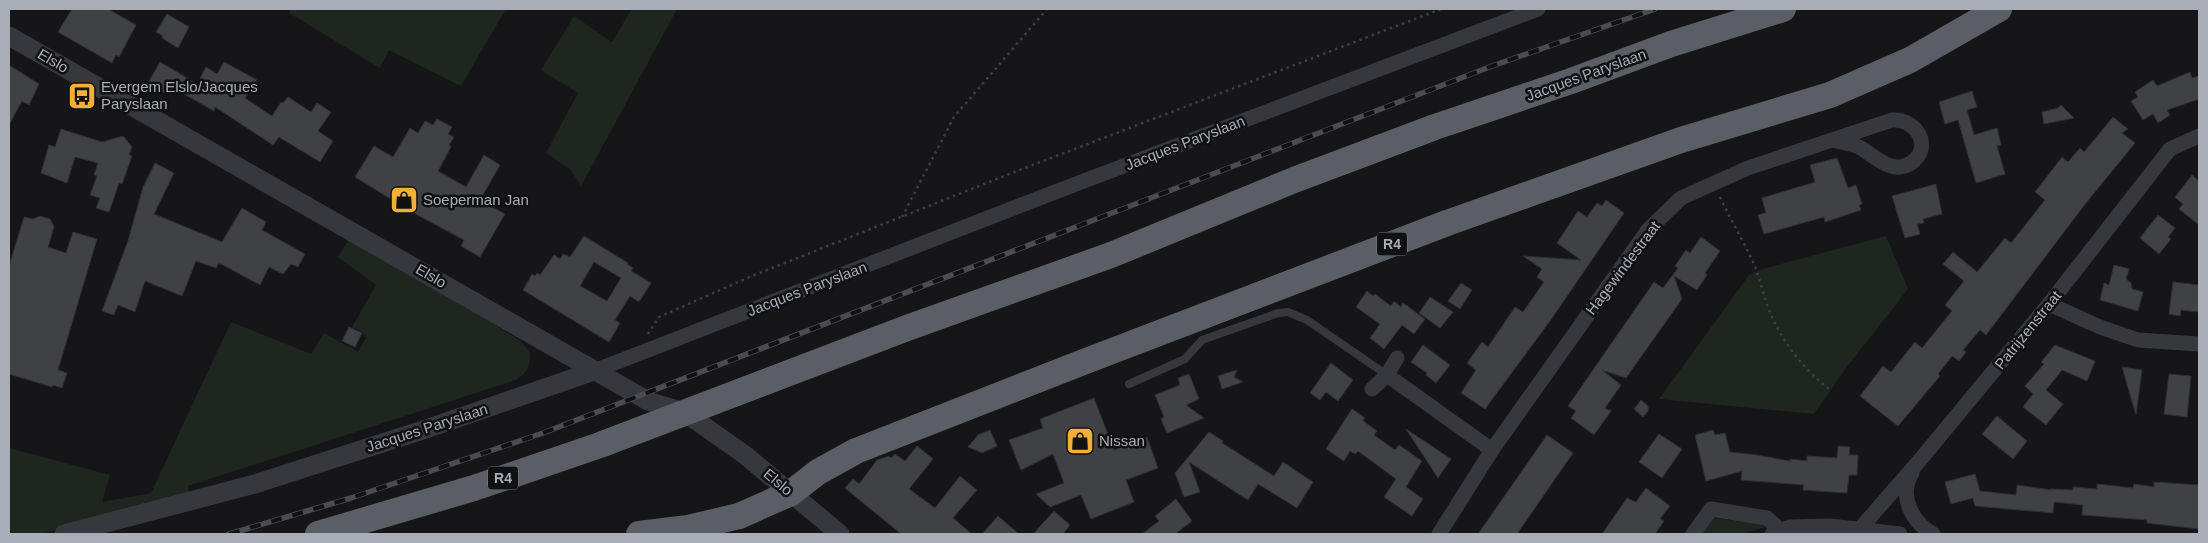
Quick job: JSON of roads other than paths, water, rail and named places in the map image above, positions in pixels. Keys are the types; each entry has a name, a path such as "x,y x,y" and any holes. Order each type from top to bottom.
{"highway":[{"name":"Jacques Paryslaan","path":"318,534 483,485 600,445 907,328 1111,255 1294,180 1435,127 1571,81 1672,44 1783,9"},
{"name":"R4","path":"639,534 688,528 739,516 791,493 818,472 856,451 1284,285 1447,223 1681,140 1830,95 1910,60 1999,9"}],"street":[{"name":"Jacques Paryslaan","path":"64,534 255,484 429,428 634,357 1055,192 1538,9"},
{"name":"Elslo","path":"9,36 546,341 594,371 648,401 684,412 745,455 840,534"},
{"name":"Hagewindestraat","path":"1439,534 1492,450 1648,230 1681,198 1748,168 1892,120 1902,120 1911,123 1921,138 1921,148 1917,157 1911,163 1902,167 1892,167 1858,147 1833,140"},
{"name":"Patrijzenstraat","path":"1859,530 1920,460 2049,304 2170,150 2199,136"},
{"path":"2049,304 2100,327 2138,340 2199,344"},
{"path":"1372,389 1387,375 1397,358"},
{"path":"1387,375 1492,450"},
{"path":"1920,460 1907,482 1906,495 1912,517 1923,528 1933,534"},
{"path":"1693,534 1711,509 1767,518 1777,532 1790,527 1900,534"}],"lane":[{"path":"1129,384 1185,359 1202,340 1278,313 1288,312 1307,320 1387,375"}],"railway":[{"path":"229,534 351,498 543,433 1492,66 1655,9"}],"place":[{"name":"Evergem Elslo/Jacques Paryslaan","path":"82,96"},
{"name":"Soeperman Jan","path":"404,200"},
{"name":"Nissan","path":"1080,441"}]}
